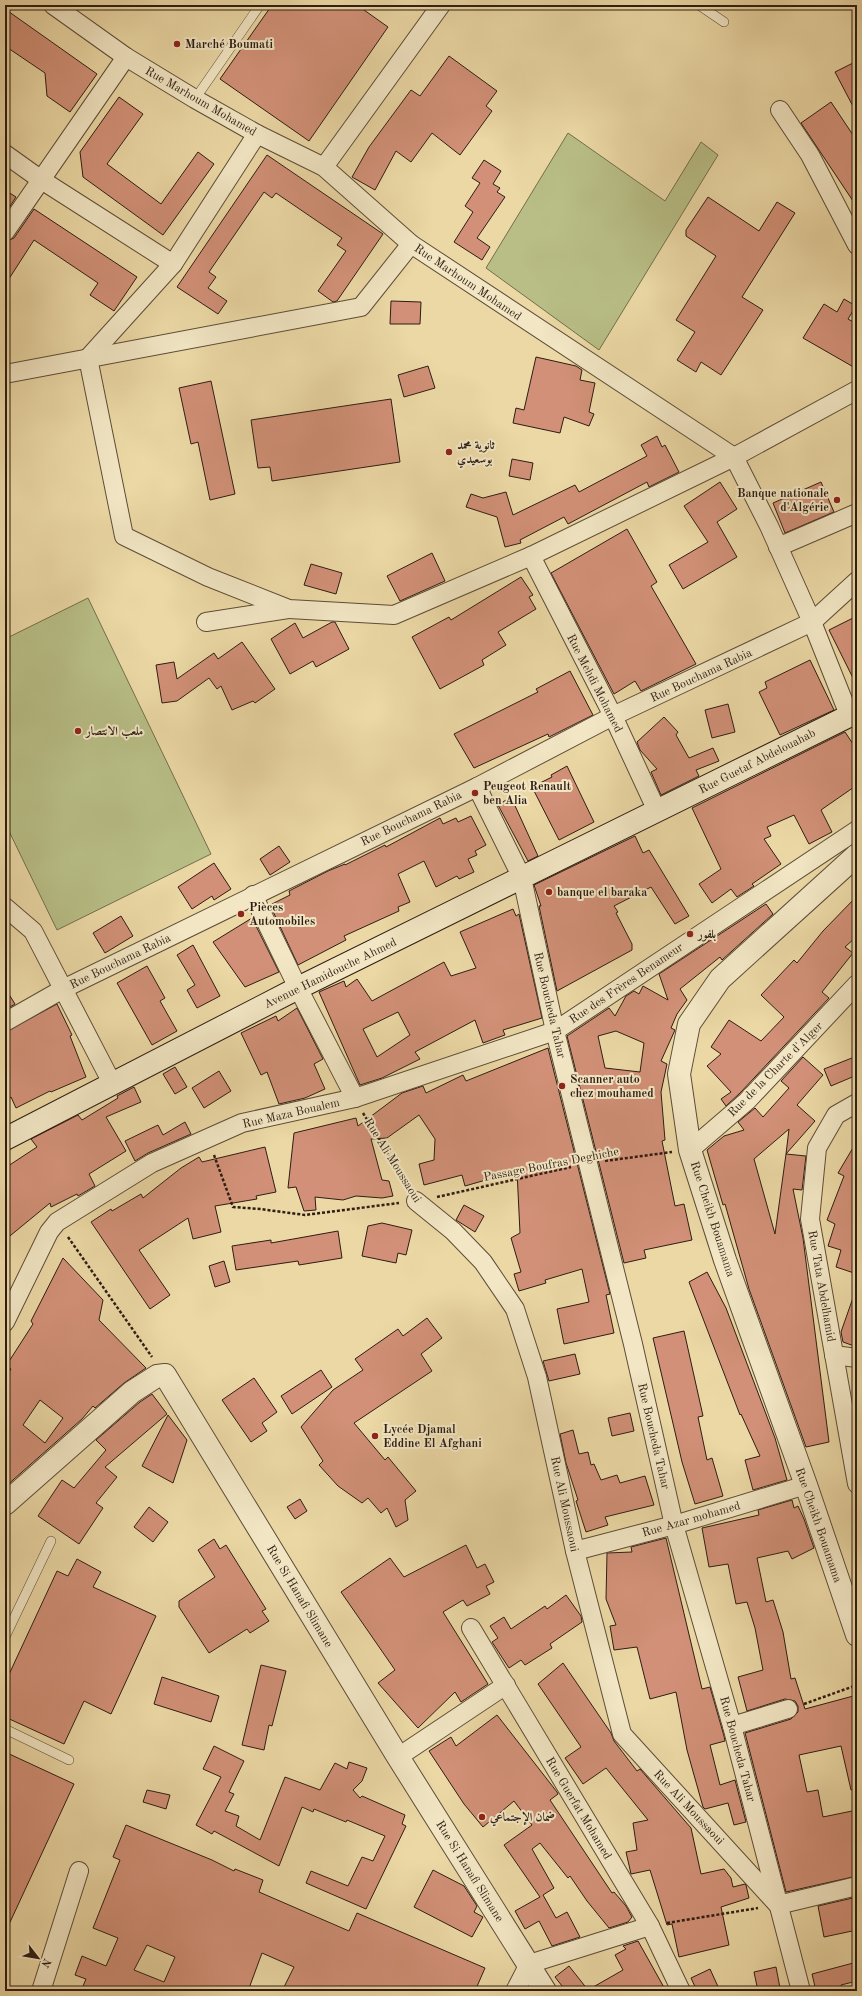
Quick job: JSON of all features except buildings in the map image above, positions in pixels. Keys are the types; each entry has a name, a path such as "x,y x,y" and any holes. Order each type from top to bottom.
{"street":[{"name":"Rue Marhoum Mohamed","path":"53,5 126,57 195,99 257,134 324,167 411,244 734,457"},
{"path":"324,167 441,5"},
{"path":"5,232 40,179 126,57"},
{"path":"780,110 810,156 857,245"},
{"path":"88,358 173,264 257,134"},
{"path":"5,154 40,179 173,264"},
{"path":"5,374 361,307 411,244"},
{"path":"88,358 124,536 208,577 289,609"},
{"path":"206,622 289,609 394,615 531,556 734,457 857,390"},
{"path":"734,457 778,547 853,713"},
{"path":"778,547 857,513"},
{"name":"Rue Mehdi Mohamed","path":"531,556 613,716 657,811"},
{"name":"Rue Bouchama Rabia","path":"5,1022 63,988 476,787 613,716 812,622 857,582"},
{"name":"Rue Guetaf Abdelouahab","path":"657,811 853,713"},
{"name":"Rue Boucheda Tahar","path":"476,787 522,878 555,1031 633,1344 674,1525 732,1726 801,1991"},
{"name":"Avenue Hamidouche Ahmed","path":"5,1139 298,988 657,811"},
{"name":"Rue des Frères Benameur","path":"555,1031 857,830"},
{"name":"Rue Cheikh Bouamama","path":"857,854 720,979 689,1024 679,1074 690,1150 725,1260 806,1485 857,1635"},
{"path":"253,895 298,988 355,1098"},
{"path":"5,907 33,931 112,1083"},
{"name":"Rue de la Charte d'Alger","path":"690,1150 747,1101 857,984"},
{"name":"Rue Maza Boualem","path":"5,1322 41,1244 58,1222 152,1163 242,1123 355,1098 555,1031"},
{"name":"Rue Tata Abdelhamid","path":"857,1103 836,1115 817,1148 810,1219 857,1484"},
{"name":"Rue Ali Moussaoui","path":"416,1201 453,1231 483,1262 515,1309 537,1377 575,1551 622,1734 778,1905"},
{"path":"834,1355 857,1358"},
{"path":"5,1504 132,1392 157,1376 165,1375"},
{"name":"Rue Si Hanafi Slimane","path":"165,1375 398,1757 545,1991"},
{"name":"Rue Azar mohamed","path":"575,1551 674,1525 806,1485"},
{"name":"Rue Guerfat Mohamed","path":"472,1628 650,1926 681,1991"},
{"path":"398,1757 506,1686"},
{"path":"732,1726 788,1709"},
{"path":"41,1991 79,1871"},
{"path":"778,1905 857,1886"},
{"path":"515,1991 529,1964 650,1926"}],"lane":[{"path":"195,99 260,5"},
{"path":"699,5 724,22"},
{"path":"5,1637 51,1541"},
{"path":"5,1729 69,1760"}],"path":[{"name":"Rue Ali Moussaoui","path":"355,1098 416,1201"},
{"name":"Passage Boufras Deghiche","path":"208,1138 233,1207 260,1208 305,1215 363,1206 416,1201 589,1163 690,1150"},
{"path":"58,1222 165,1375"},
{"path":"788,1709 857,1685"},
{"path":"650,1926 778,1905"}],"green space":[{"path":"568,133 665,201 701,142 718,155 599,350 486,268"},
{"name":"ملعب الانتصار","path":"88,598 211,854 57,930 5,823 5,639"}],"place":[{"name":"Marché Boumati","path":"177,44"},
{"name":"ثانوية محمد بوسعيدي","path":"449,452"},
{"name":"Banque nationale d'Algérie","path":"837,500"},
{"name":"ملعب الانتصار","path":"78,731"},
{"name":"Peugeot Renault ben Alia","path":"475,793"},
{"name":"banque el baraka","path":"549,892"},
{"name":"Pièces Automobiles","path":"241,914"},
{"name":"بلفور","path":"690,934"},
{"name":"Scanner auto chez mouhamed","path":"562,1086"},
{"name":"Lycée Djamal Eddine El Afghani","path":"375,1436"},
{"name":"ضمان الإجتماعي","path":"482,1817"}]}
